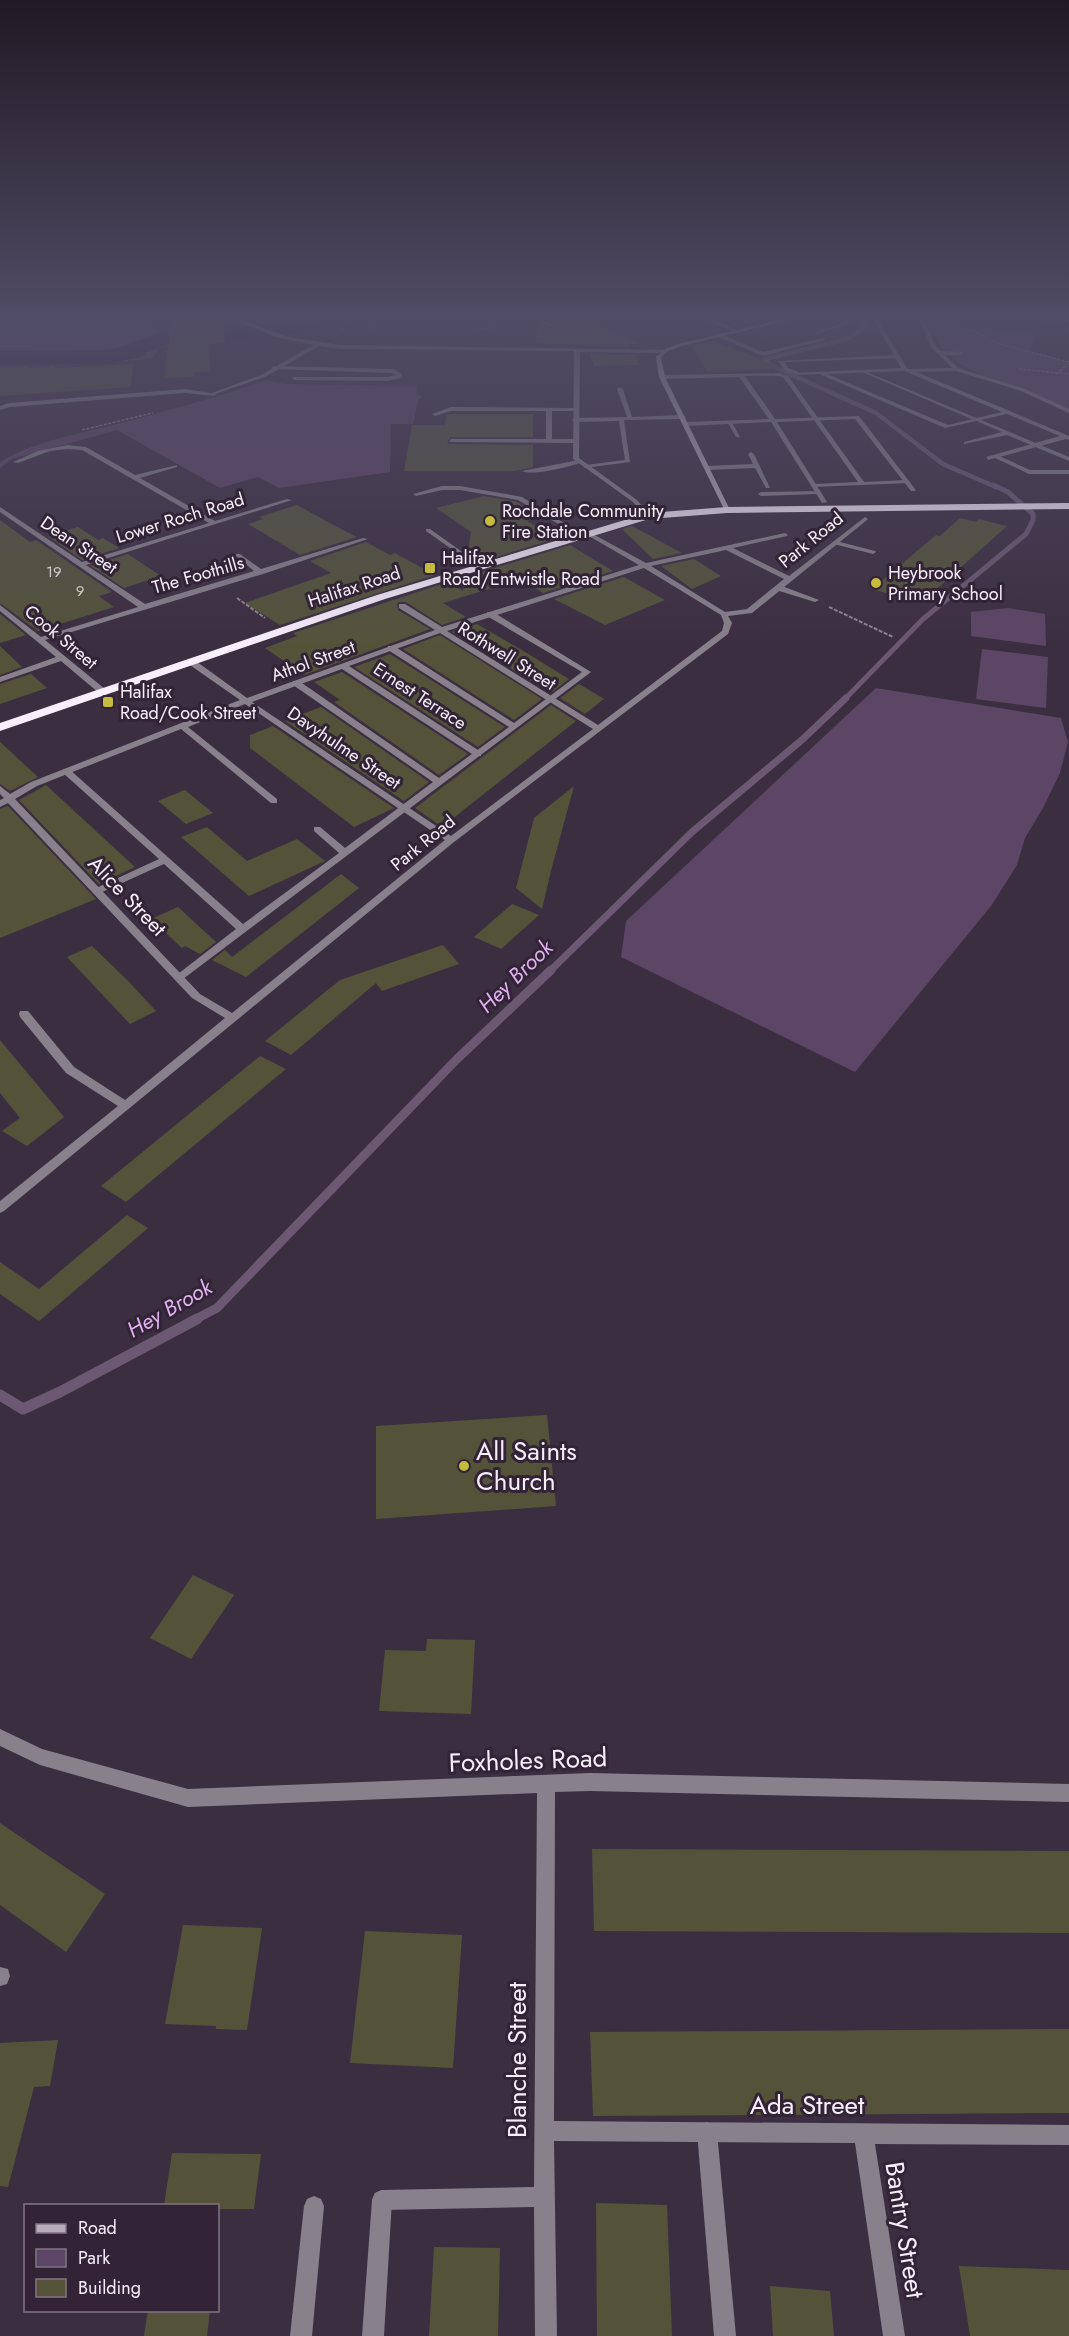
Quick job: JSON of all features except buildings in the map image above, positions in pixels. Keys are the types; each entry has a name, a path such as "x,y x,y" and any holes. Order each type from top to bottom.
{"highway":[{"name":"Halifax Road","path":"0,727 190,661 479,566 648,516 727,510 1069,506"}],"main road":[{"path":"688,429 727,510"}],"street":[{"path":"549,429 549,441"},
{"path":"575,429 576,459 635,501 648,516"},
{"path":"586,467 628,460 623,429"},
{"path":"734,429 738,436"},
{"path":"778,429 824,502"},
{"path":"824,429 862,484"},
{"path":"866,429 913,490"},
{"path":"997,429 1069,459"},
{"path":"1048,429 1067,437"},
{"path":"966,444 1007,433"},
{"path":"1067,437 992,457 1029,471 1069,472"},
{"path":"451,441 576,441"},
{"path":"16,462 53,450 75,446 84,448 214,523"},
{"path":"751,454 768,487"},
{"path":"525,471 579,462"},
{"path":"135,477 175,466"},
{"path":"707,468 757,466"},
{"path":"761,494 862,484 919,482"},
{"path":"416,494 442,488 460,488 520,498 645,565 724,614"},
{"name":"Lower Roch Road","path":"81,564 289,500"},
{"name":"Dean Street","path":"0,509 142,606"},
{"name":"Park Road","path":"0,1208 451,840 724,632 728,623 724,614 749,611 865,519"},
{"path":"428,530 479,566"},
{"name":"Athol Street","path":"4,801 34,784 66,771 246,701 438,631 645,565 785,535"},
{"name":"The Foothills","path":"42,639 142,606 261,573 365,540"},
{"path":"836,543 873,552"},
{"path":"728,548 789,579"},
{"name":"The Foothills","path":"238,555 261,573"},
{"path":"779,588 815,600"},
{"name":"Rothwell Street","path":"402,606 438,631 599,729"},
{"name":"Cook Street","path":"0,607 42,639 61,658 102,691"},
{"path":"179,977 587,672 490,614"},
{"path":"391,648 515,727"},
{"path":"0,680 61,658"},
{"name":"Davyhulme Street","path":"190,661 451,840"},
{"name":"Ernest Terrace","path":"343,666 478,754"},
{"path":"296,683 440,783"},
{"path":"182,726 274,801"},
{"path":"66,771 243,930"},
{"name":"Alice Street","path":"0,789 4,801 97,891 196,996 234,1019"},
{"path":"317,829 345,853"},
{"path":"97,891 165,860"},
{"path":"24,1014 70,1070 127,1106"},
{"name":"Foxholes Road","path":"0,1737 40,1757 188,1798 590,1782 1069,1793"},
{"name":"Blanche Street","path":"546,1783 544,2132 546,2336"},
{"name":"Ada Street","path":"544,2132 863,2132 1069,2135"},
{"path":"707,2132 725,2336"},
{"name":"Bantry Street","path":"863,2132 894,2336"},
{"path":"373,2336 382,2200 544,2197"},
{"path":"301,2336 314,2206"}],"path":[{"path":"77,432 89,429"},
{"path":"224,583 241,595 237,599 283,630"},
{"path":"815,600 893,637"}],"green space":[{"path":"96,429 391,429 390,472 279,488 258,477 220,488 117,430 12,459 0,468 0,462 13,455 42,443"},
{"path":"1008,608 1045,614 1046,646 971,636 971,612"},
{"path":"982,649 1048,657 1046,708 976,699"},
{"path":"876,688 1061,718 1068,742 1060,773 1025,838 1017,865 991,906 855,1072 621,957 626,921"}],"waterway":[{"name":"Hey Brook","path":"897,429 943,464 996,487"},
{"name":"Hey Brook","path":"845,699 922,620 1026,534 1033,520 1033,514 1008,492 993,485"},
{"name":"Hey Brook","path":"549,972 692,832 803,739 845,699"},
{"name":"Hey Brook","path":"194,1320 217,1308 456,1060 551,970"},
{"name":"Hey Brook","path":"0,1395 23,1409 60,1392 197,1319"}],"place":[{"name":"Rochdale Community Fire Station","path":"490,521"},
{"name":"Halifax Road/Entwistle Road","path":"430,568"},
{"name":"Heybrook Primary School","path":"876,583"},
{"name":"Halifax Road/Cook Street","path":"108,702"},
{"name":"All Saints Church","path":"464,1466"}]}
